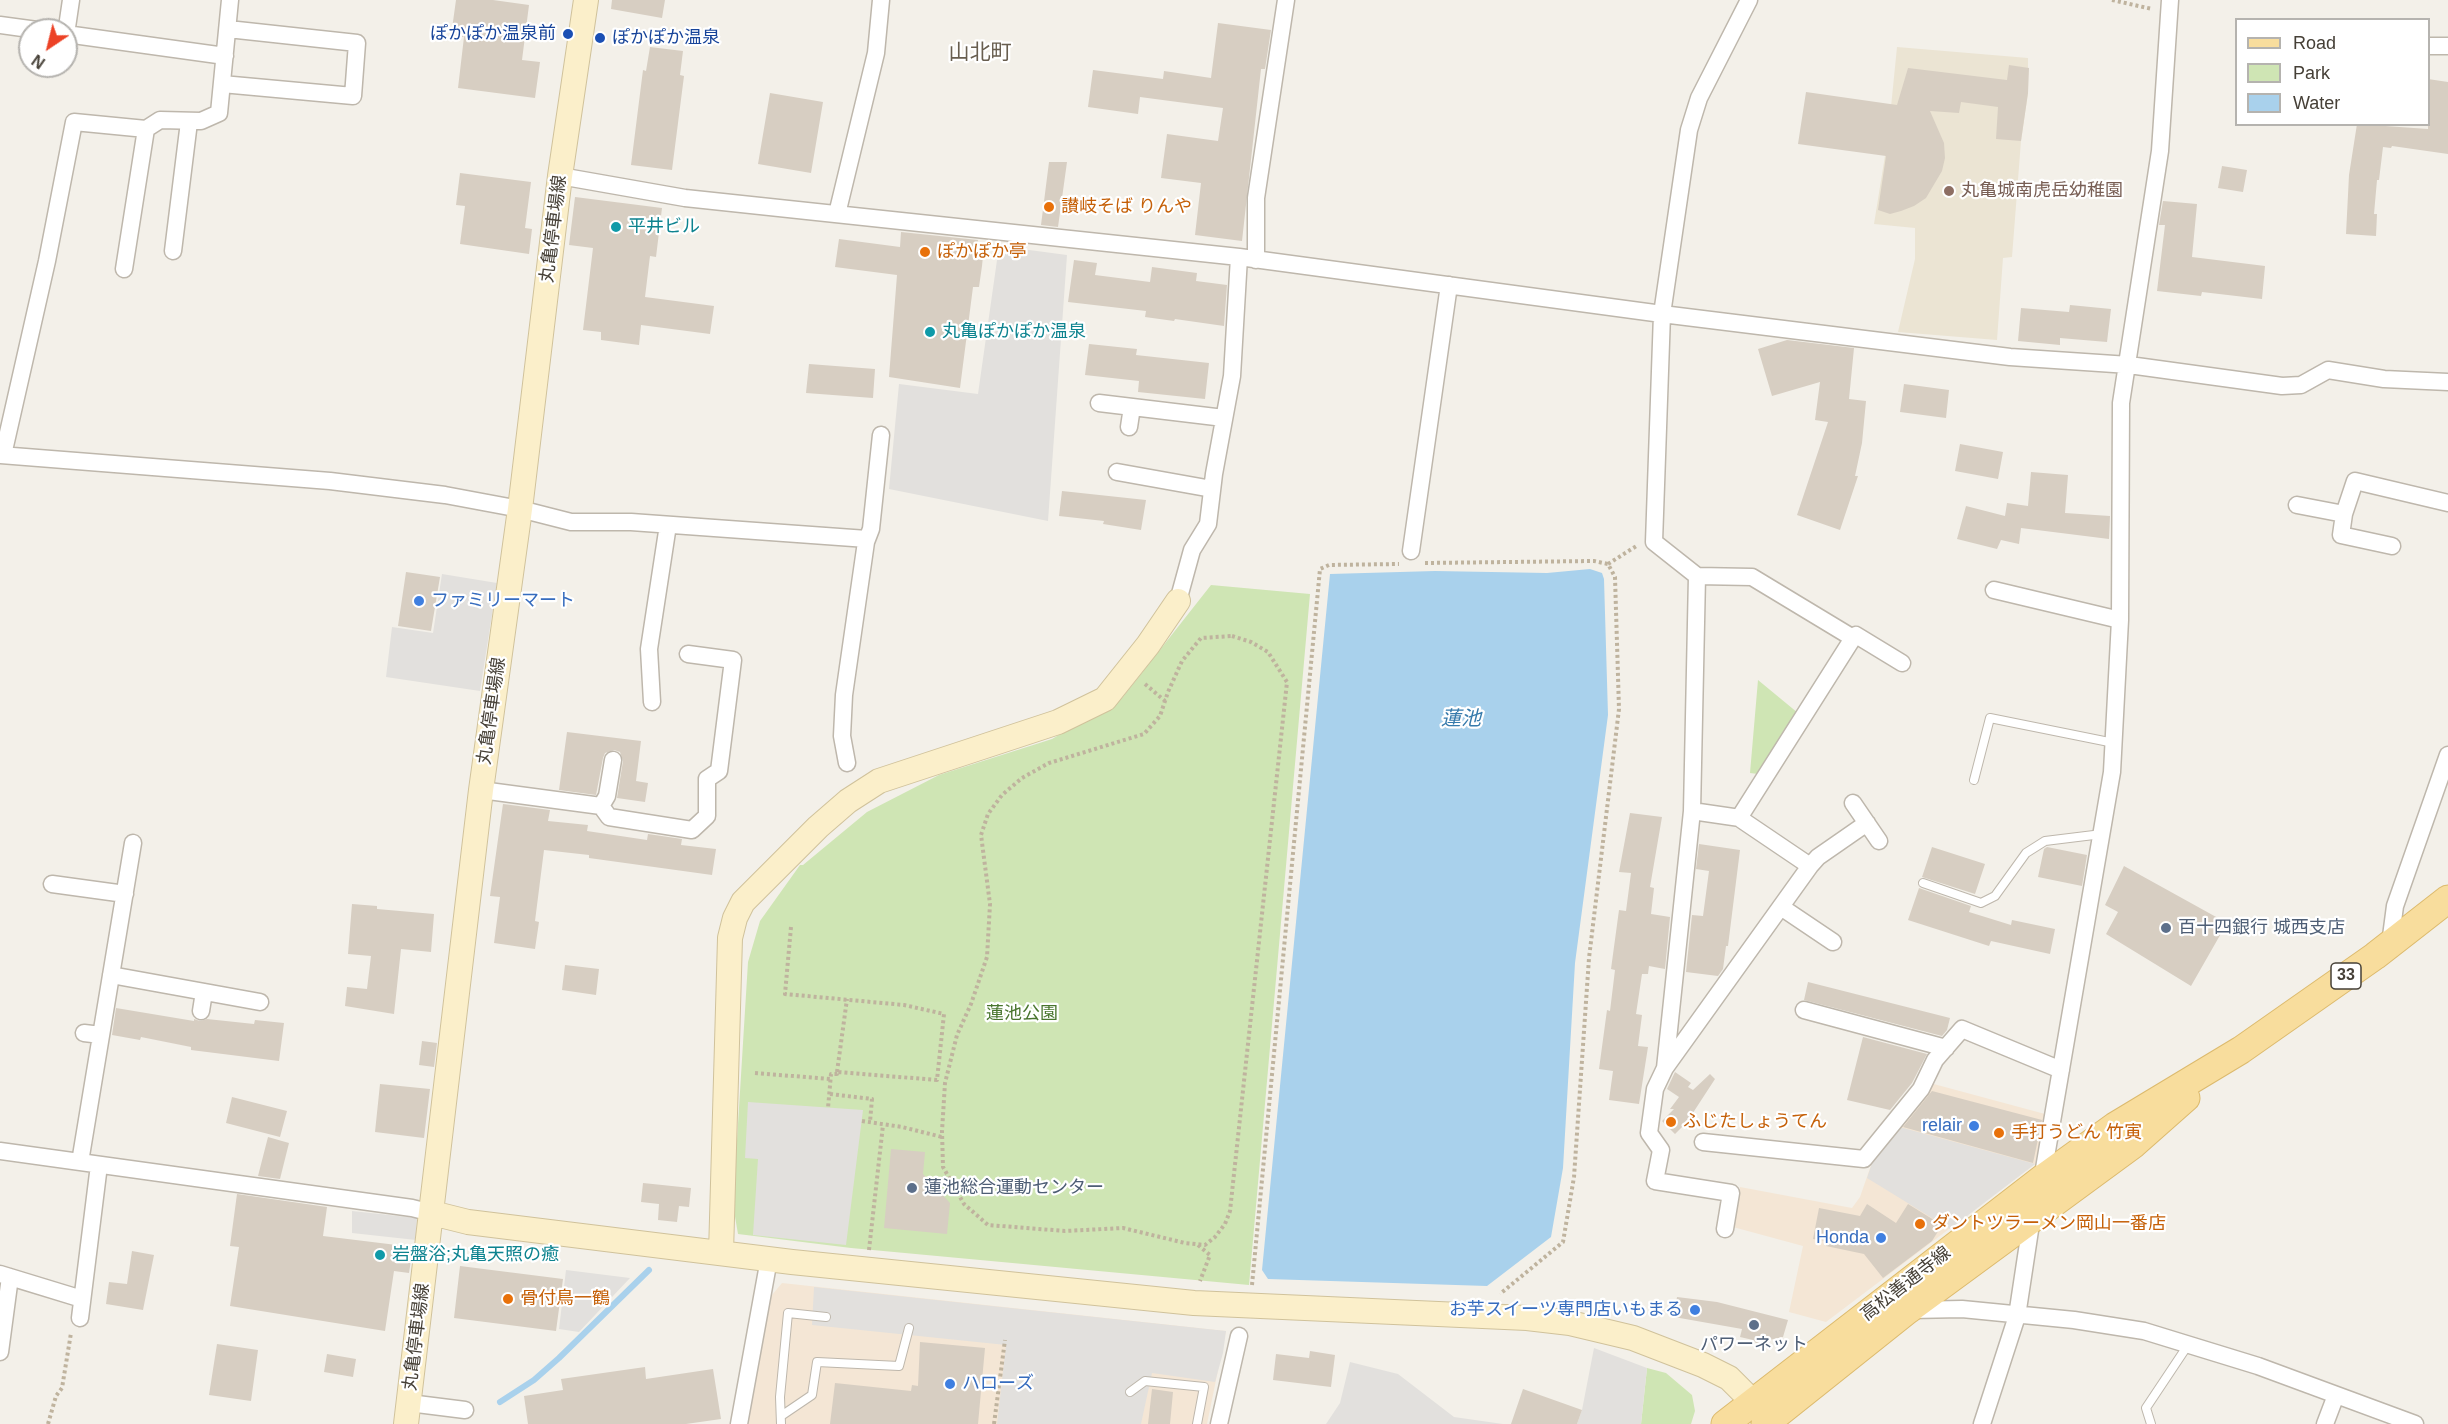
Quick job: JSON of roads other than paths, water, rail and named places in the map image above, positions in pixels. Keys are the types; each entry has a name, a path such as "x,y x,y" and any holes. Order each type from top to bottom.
{"main road":[{"name":"高松善通寺線","path":"1763,1415 1875,1308 2043,1178 2115,1126 2241,1050 2390,944 2448,899"},
{"name":"高松善通寺線","path":"1725,1424 1763,1415 1908,1310 2134,1144 2241,1050"}],"street":[{"path":"68,18 71,0"},
{"path":"230,0 219,113 201,121 160,120 146,129 74,122 47,261 1,455 330,481 445,495 520,509 571,522 631,522 867,539"},
{"name":"丸亀停車場線","path":"408,1413 481,790 586,0"},
{"path":"837,214 876,53 881,0"},
{"path":"721,1253 730,938 735,918 743,902 818,827 848,801 879,781 1058,722 1105,699 1148,645 1178,601 1192,550 1208,524 1232,376 1286,0"},
{"path":"1749,0 1699,98 1689,130 1662,314 1654,542 1697,576 1752,577 1853,638"},
{"path":"1982,1424 2017,1316 2031,1218 2043,1178 2112,772 2120,620 2121,404 2129,365 2160,151 2170,6"},
{"path":"0,25 18,27"},
{"path":"222,84 353,96 357,43 228,29"},
{"path":"78,36 225,56"},
{"path":"2430,46 2448,46"},
{"path":"173,251 189,122"},
{"path":"124,269 146,129"},
{"path":"561,176 685,198 1248,258 1662,314 2010,357 2129,365 2282,386 2301,385 2328,370 2384,379 2448,382"},
{"path":"1414,559 1449,285"},
{"path":"1099,403 1224,418"},
{"path":"1129,427 1132,407"},
{"path":"847,763 842,736 844,695 867,539 871,529 880,435"},
{"path":"1116,472 1212,489"},
{"path":"2392,546 2341,535 2344,514 2355,481 2448,503"},
{"path":"2297,505 2344,514"},
{"path":"652,702 649,649 668,525"},
{"path":"1665,1068 1692,811 1697,576"},
{"path":"1994,590 2120,620"},
{"path":"1740,818 1856,634 1902,663"},
{"path":"481,790 600,806 609,817 692,830 707,816 707,779 719,771 734,660 688,654"},
{"path":"2390,944 2396,906 2448,755"},
{"path":"600,806 607,796 613,760"},
{"path":"1854,803 1879,841"},
{"path":"1692,811 1740,818 1810,866"},
{"path":"1725,1229 1731,1193 1655,1181 1661,1150 1649,1133 1655,1089 1665,1068 1810,866 1818,857 1867,823"},
{"path":"80,1162 133,843"},
{"path":"52,884 125,894"},
{"path":"1781,907 1833,942"},
{"path":"111,975 260,1002"},
{"path":"201,1011 204,992"},
{"path":"1804,1010 1946,1048"},
{"path":"1702,1142 1864,1159 1921,1089 1935,1060 1962,1029 2061,1070"},
{"path":"84,1033 101,1035"},
{"path":"0,1151 402,1206 468,1222 769,1259 1208,1304 1492,1316 1570,1323 1633,1338 1703,1365 1728,1378 1763,1415"},
{"path":"80,1318 99,1165"},
{"path":"739,1424 769,1259"},
{"path":"0,1352 5,1276 82,1299"},
{"path":"1875,1308 1962,1309 2074,1320 2144,1331 2258,1366 2415,1424"},
{"path":"1219,1424 1239,1336"},
{"path":"2325,1424 2336,1395"},
{"path":"408,1413 465,1410"}],"lane":[{"path":"1974,780 1990,718 2114,743"},
{"path":"1923,882 1981,903 1995,896 2026,853 2045,841 2102,834"},
{"path":"781,1420 780,1397 788,1313 826,1317"},
{"path":"781,1420 812,1395 817,1362 899,1366 909,1328"},
{"path":"2151,1424 2146,1408 2188,1345"},
{"path":"1130,1392 1145,1381 1204,1388 1197,1424"}],"water":[{"name":"蓮池","path":"1590,569 1602,573 1604,579 1608,715 1575,963 1563,1168 1551,1237 1487,1286 1268,1279 1262,1270 1330,574 1435,571 1547,573"}],"waterway":[{"path":"500,1402 534,1380 559,1358 649,1270"}],"place":[{"name":"ぽかぽか温泉前","path":"568,34"},
{"name":"ぽかぽか温泉","path":"600,38"},
{"name":"丸亀城南虎岳幼稚園","path":"1949,191"},
{"name":"讃岐そば りんや","path":"1049,207"},
{"name":"平井ビル","path":"616,227"},
{"name":"ぽかぽか亭","path":"925,252"},
{"name":"丸亀ぽかぽか温泉","path":"930,332"},
{"name":"ファミリーマート","path":"419,601"},
{"name":"百十四銀行 城西支店","path":"2166,928"},
{"name":"ふじたしょうてん","path":"1671,1122"},
{"name":"relair","path":"1974,1126"},
{"name":"手打うどん 竹寅","path":"1999,1133"},
{"name":"蓮池総合運動センター","path":"912,1188"},
{"name":"ダントツラーメン岡山一番店","path":"1920,1224"},
{"name":"Honda","path":"1881,1238"},
{"name":"岩盤浴;丸亀天照の癒","path":"380,1255"},
{"name":"骨付鳥一鶴","path":"508,1299"},
{"name":"お芋スイーツ専門店いもまる","path":"1695,1310"},
{"name":"パワーネット","path":"1754,1325"},
{"name":"ハローズ","path":"950,1384"}],"district":[{"name":"山北町","path":"980,53"}],"park label":[{"name":"蓮池公園","path":"1022,1014"}]}
